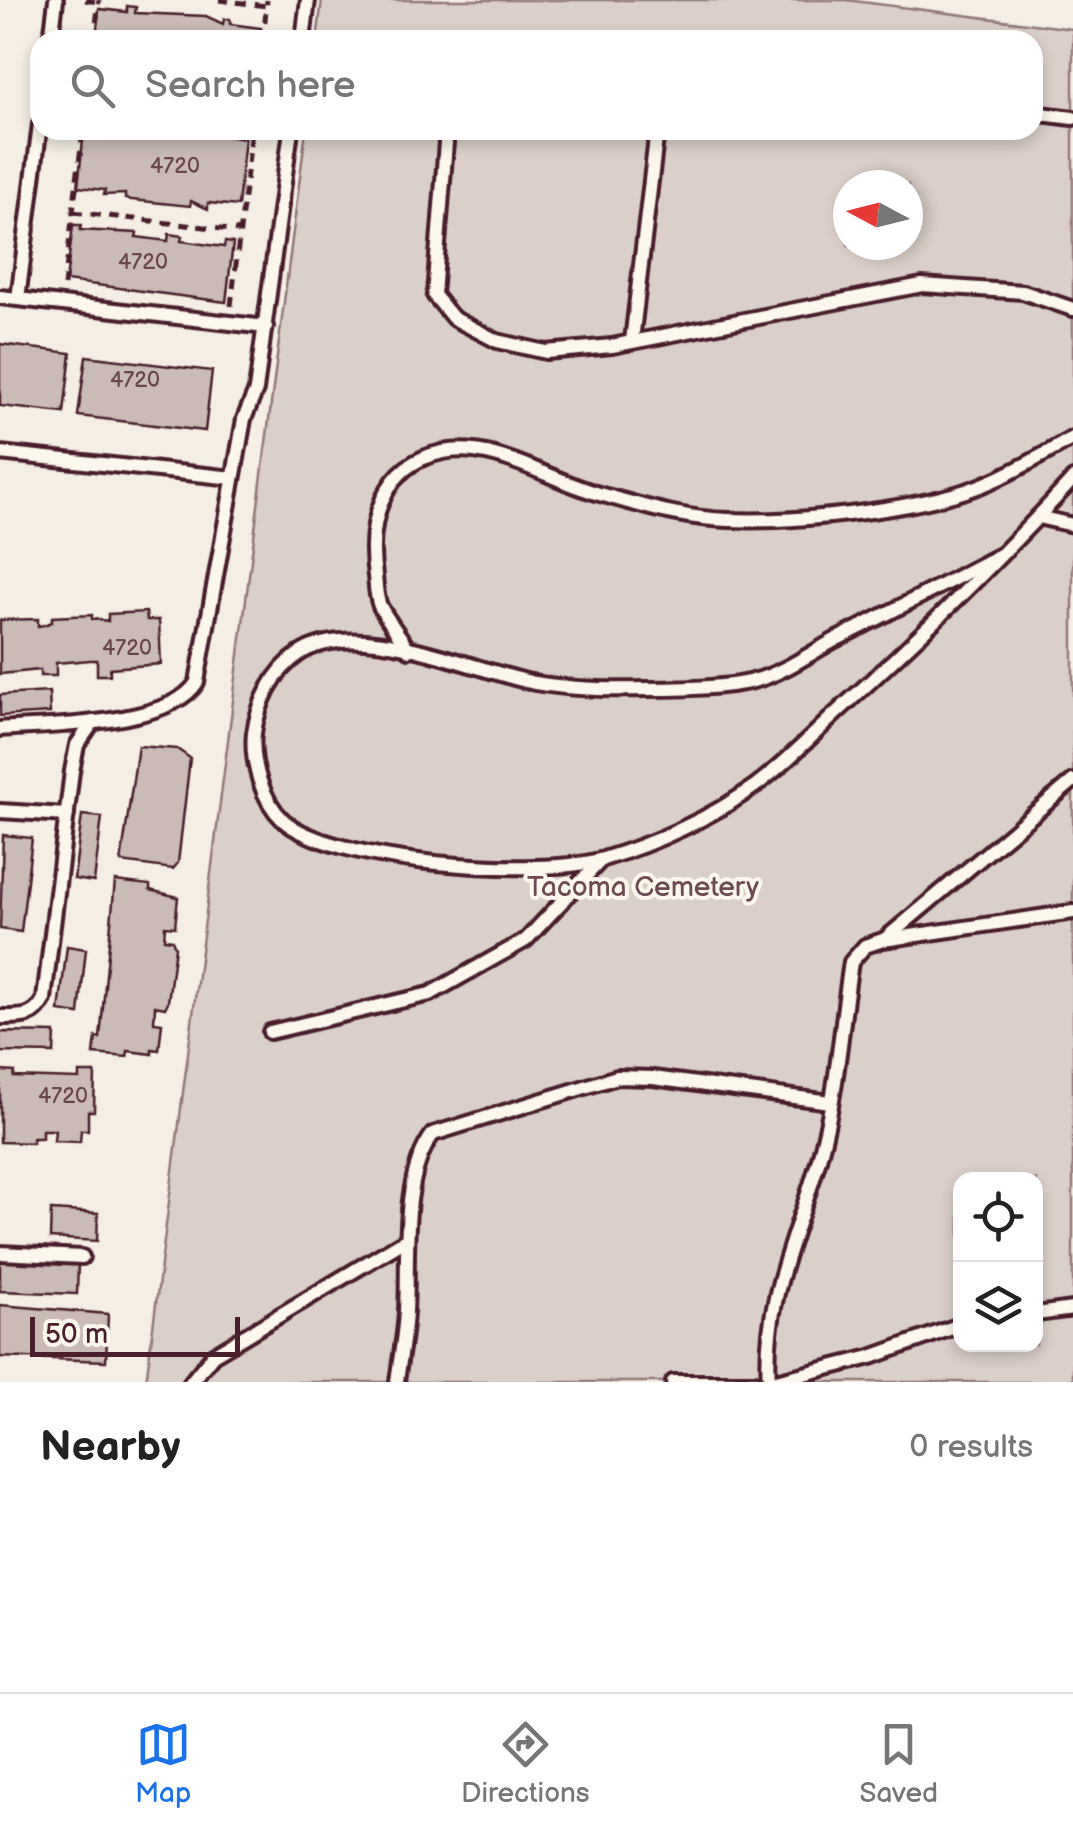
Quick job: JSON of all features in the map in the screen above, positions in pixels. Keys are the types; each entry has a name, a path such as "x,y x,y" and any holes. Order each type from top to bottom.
{"lane":[{"path":"52,30 56,0"},
{"path":"304,30 308,0"},
{"path":"1043,114 1073,118"},
{"path":"18,299 38,140"},
{"path":"0,729 93,722 179,702 197,682 233,478 266,327 290,140"},
{"path":"446,140 434,295 452,318 497,341 546,352 632,341 922,285 1024,292 1073,310"},
{"path":"632,341 656,140"},
{"path":"0,297 266,327"},
{"path":"410,650 379,603 371,547 373,522 386,492 401,468 419,459 446,451 494,454 670,514 730,520 843,513 944,496 990,482 1073,438"},
{"path":"0,453 233,478"},
{"path":"1002,554 759,680 645,690 539,684 410,650 354,640 321,645 299,653 272,680 256,717 254,744 268,803 286,824 310,835 386,855 491,869 601,860 704,816 756,786 924,632 1002,554 1073,480"},
{"path":"1038,517 1073,525"},
{"path":"0,1017 27,1017 38,1010 44,999 77,745 93,722"},
{"path":"884,940 1073,781"},
{"path":"0,810 67,815"},
{"path":"270,1032 430,994 526,940 601,860"},
{"path":"953,1328 871,1357 771,1382 770,1317 781,1266 819,1158 851,962 864,946 884,940 1073,912"},
{"path":"397,1382 406,1315 404,1241 423,1147 434,1134 617,1077 653,1078 830,1102"},
{"path":"191,1382 213,1355 404,1241"},
{"path":"0,1253 82,1257"},
{"path":"1043,1313 1073,1309"},
{"path":"673,1382 755,1382"}],"path":[{"path":"84,0 98,1 95,30"},
{"path":"219,0 267,3 264,30"},
{"path":"63,291 82,140"},
{"path":"230,310 251,140"},
{"path":"73,212 240,231"}],"green space":[{"name":"Tacoma Cemetery","path":"322,0 846,0 1073,29 1073,1382 146,1382 305,140 1043,140 1043,30 318,30"}],"building":[{"path":"127,6 136,7 135,13 206,16 223,24 224,19 230,19 230,24 261,28 97,30 99,9 127,12"},
{"path":"83,140 245,140 238,206 208,203 208,209 191,201 190,206 132,200 125,199 125,194 104,195 105,190 78,187"},
{"path":"73,225 81,225 80,230 137,233 136,237 168,241 169,234 182,236 181,241 224,247 225,242 233,243 226,302 66,281"},
{"path":"0,344 71,353 64,413 0,406"},
{"path":"86,356 212,371 205,431 78,416"},
{"path":"146,612 147,620 159,620 161,664 110,668 110,675 97,675 97,660 90,660 56,663 56,676 40,676 40,670 0,674 0,620 38,619 38,626 52,622 52,617 92,615 92,619 108,621 108,614"},
{"path":"49,692 50,713 0,716 0,695"},
{"path":"138,746 177,749 190,758 178,863 173,869 121,862"},
{"path":"82,815 102,817 94,882 74,879"},
{"path":"3,835 32,838 21,932 0,929"},
{"path":"115,881 150,885 150,890 178,897 175,927 165,926 164,939 172,940 175,947 168,1002 165,1008 155,1006 154,1022 162,1023 159,1050 152,1049 152,1054 94,1054 96,1037 100,1038"},
{"path":"67,946 86,949 79,1014 59,1011"},
{"path":"0,1032 55,1033 54,1053 0,1052"},
{"path":"0,1071 15,1072 14,1077 79,1079 79,1073 95,1073 94,1111 88,1111 88,1130 81,1130 80,1142 54,1141 55,1130 42,1130 42,1138 33,1138 33,1143 0,1142"},
{"path":"51,1210 98,1213 97,1241 50,1238"},
{"path":"0,1261 78,1264 77,1294 0,1291"},
{"path":"0,1305 108,1314 106,1361 0,1357"}]}
